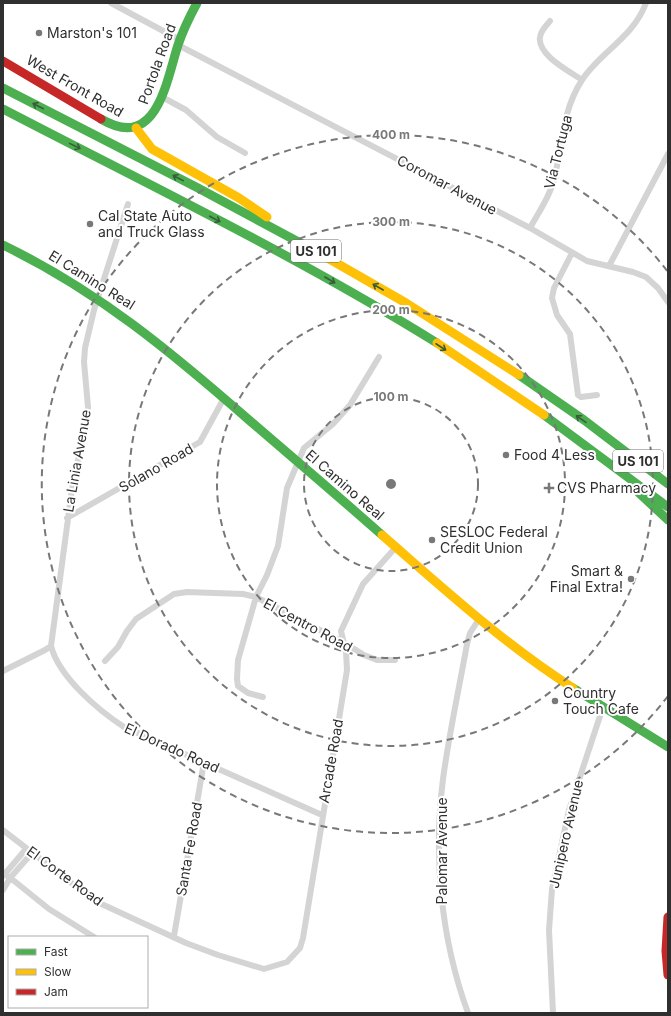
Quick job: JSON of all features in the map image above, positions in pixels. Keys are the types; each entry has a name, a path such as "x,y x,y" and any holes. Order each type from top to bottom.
{"main road":[{"name":"Portola Road","path":"136,128 148,121 158,108 179,43 188,20 197,3"},
{"name":"West Front Road","path":"3,61 113,126 121,129 136,128"},
{"name":"US 101","path":"3,88 314,250 390,294 502,365 579,418 667,482"},
{"name":"US 101","path":"3,109 273,249 374,305 492,380 588,446 668,508"},
{"path":"3,116 58,138"},
{"path":"136,128 152,149 239,198 314,250"},
{"name":"El Camino Real","path":"3,245 53,270 98,298 154,338 479,619 539,665 668,747"},
{"path":"588,446 668,520"},
{"path":"668,917 666,943 668,975"}],"street":[{"name":"Coromar Avenue","path":"111,3 179,43 530,228 572,253 592,263 609,266 646,277 658,288 668,302"},
{"name":"Via Tortuga","path":"530,228 545,201 554,177 562,128 582,80 634,25 646,3"},
{"path":"550,21 542,30 540,37 541,45 549,57 582,80"},
{"path":"162,97 186,110 216,137 245,153"},
{"path":"609,266 668,154"},
{"name":"La Linia Avenue","path":"51,646 67,518 87,417 88,407 84,362 85,348 91,320 128,204"},
{"path":"572,253 554,288 552,303 556,315 570,334 578,395 581,398 597,395"},
{"path":"263,697 243,691 238,686 237,679 240,651 256,597 273,563 278,546 287,488 304,448 309,442 333,424 350,405 379,357"},
{"name":"Solano Road","path":"67,518 200,442 224,398"},
{"name":"Arcade Road","path":"264,969 287,962 300,948 347,670 346,652 342,631 363,584 396,547"},
{"name":"El Centro Road","path":"105,661 118,647 136,619 174,594 188,592 243,594 256,597 343,642 364,655 377,660 394,660"},
{"name":"Palomar Avenue","path":"468,1013 449,952 442,910 440,820 443,779 466,648 470,633 479,619"},
{"path":"3,671 39,654 51,646"},
{"name":"El Dorado Road","path":"51,646 53,654 66,674 80,690 116,721 132,732 204,762 322,815"},
{"name":"Junipero Avenue","path":"553,1013 549,930 552,889 569,810 603,707"},
{"name":"Santa Fe Road","path":"174,936 204,762"},
{"name":"El Corte Road","path":"3,830 95,901 174,936 186,944 264,969"},
{"path":"26,848 4,874 84,935"},
{"path":"3,890 10,878 32,853"},
{"path":"14,861 20,866"}],"traffic: fast":[{"path":"101,119 120,127 135,127 147,120 156,108 163,93 180,39 197,3"},
{"path":"3,88 198,188 319,253"},
{"path":"3,109 168,193 331,280 437,343"},
{"path":"3,245 38,263 102,302 161,346 191,370 382,535"},
{"path":"519,375 584,420 668,484"},
{"path":"544,415 668,507"},
{"path":"639,493 668,520"},
{"path":"573,688 668,747"}],"traffic: slow":[{"path":"136,128 152,149 239,198 267,217"},
{"path":"319,253 406,303 519,375"},
{"path":"437,343 544,415"},
{"path":"382,535 498,634 547,671 573,688"}],"traffic: jam":[{"path":"3,61 101,119"},
{"path":"668,917 666,951 668,975"}],"place":[{"name":"Marston's 101","path":"39,33"},
{"name":"Cal State Auto and Truck Glass","path":"90,224"},
{"name":"Food 4 Less","path":"506,455"},
{"name":"CVS Pharmacy","path":"549,488"},
{"name":"SESLOC Federal Credit Union","path":"432,540"},
{"name":"Smart & Final Extra!","path":"631,579"},
{"name":"Country Touch Cafe","path":"555,701"}]}
